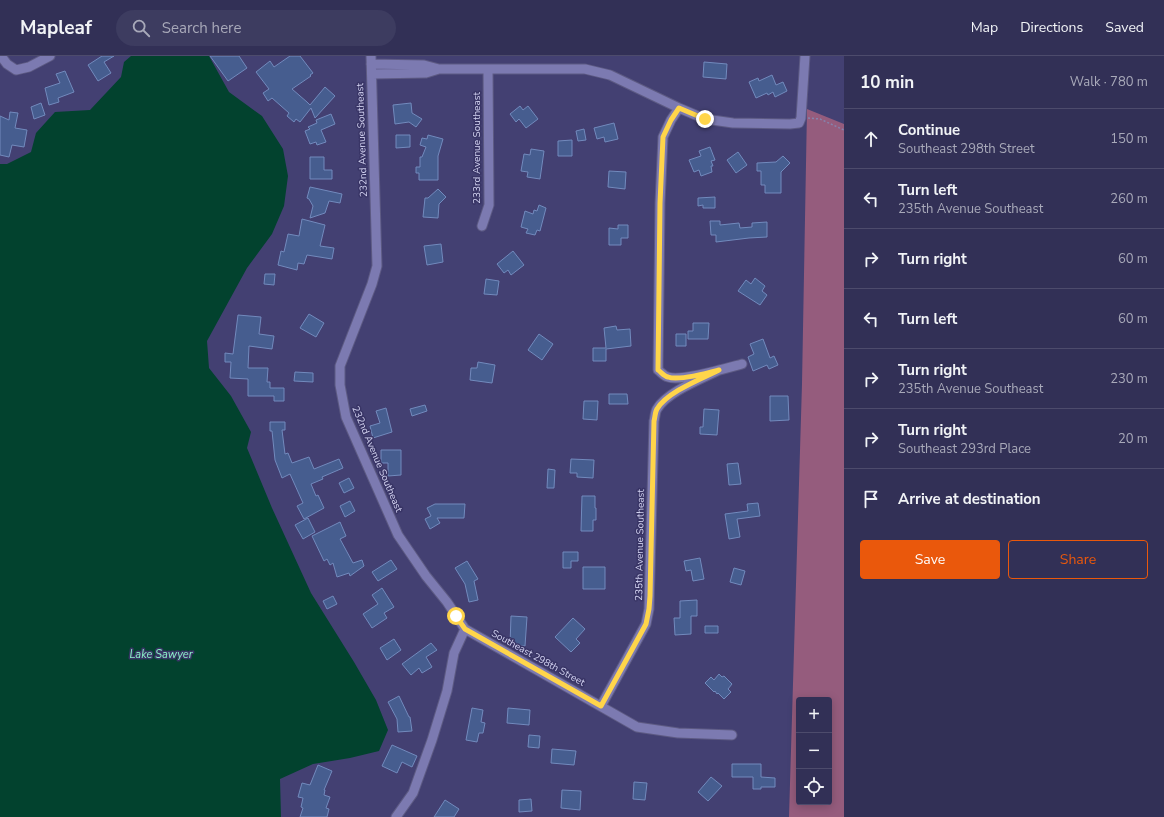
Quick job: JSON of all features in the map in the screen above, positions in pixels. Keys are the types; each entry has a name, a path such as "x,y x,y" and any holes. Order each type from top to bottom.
{"street":[{"path":"1,56 7,64 16,70 29,67 50,56"},
{"path":"371,60 424,65 440,69 585,69 610,75 705,119 733,123 790,124 800,120 805,56"},
{"name":"232nd Avenue Southeast","path":"371,60 377,266 372,284 340,366 340,385 343,404 346,418 398,535 426,576 448,602 465,629"},
{"path":"372,74 426,73 440,69"},
{"name":"233rd Avenue Southeast","path":"482,226 490,205 488,69"},
{"path":"679,108 671,120 663,137 660,203 658,370 667,377 675,378 706,373 742,364"},
{"name":"235th Avenue Southeast","path":"601,706 646,624 649,609 654,421 657,409 668,397 719,370"},
{"path":"396,817 413,793 432,740 447,691 454,653 465,629"},
{"name":"Southeast 298th Street","path":"465,629 637,727 678,733 732,735"}],"path":[{"path":"800,120 820,119 844,130"}],"shaded area":[{"path":"807,109 844,124 844,817 789,817 802,384"}],"water":[{"name":"Lake Sawyer","path":"131,56 209,56 229,92 262,116 283,149 288,176 284,206 272,234 247,268 207,341 209,368 231,396 251,432 247,448 272,508 311,593 376,700 388,730 379,751 350,758 313,764 280,779 281,817 0,817 0,164 7,164 31,152 36,133 55,112 90,110 121,77 124,62"}],"building":[{"path":"102,56 114,56 104,62 111,73 98,81 88,65"},
{"path":"210,56 239,56 247,68 228,81"},
{"path":"290,56 300,56 313,73 292,89 310,105 325,87 335,96 315,118 311,108 300,122 296,119 294,122 287,116 289,113 272,98 268,101 263,93 269,89 256,72 270,61 274,67"},
{"path":"704,62 727,64 726,79 703,77"},
{"path":"65,71 74,92 58,98 59,102 49,105 45,88 60,83 56,74"},
{"path":"772,75 776,85 783,82 787,91 775,97 773,92 756,98 749,82 758,78 759,81"},
{"path":"41,103 45,115 34,119 31,107"},
{"path":"411,103 412,113 422,119 416,127 409,122 395,124 393,105"},
{"path":"520,106 523,110 528,106 538,119 526,128 519,119 516,122 510,114"},
{"path":"10,112 18,113 15,128 27,130 24,147 12,145 9,157 0,155 0,116 9,120"},
{"path":"331,114 335,124 321,130 326,142 317,145 316,142 310,144 305,131 310,129 308,127 317,123 316,120"},
{"path":"614,123 618,139 605,142 604,137 597,139 594,128"},
{"path":"584,129 586,140 578,141 576,131"},
{"path":"396,135 410,135 410,147 396,148"},
{"path":"428,135 443,139 438,156 438,180 419,180 419,173 416,173 416,167 420,167 420,157 422,157 426,147 420,145 422,138 427,139"},
{"path":"572,140 572,156 558,156 558,141"},
{"path":"710,147 715,160 711,161 713,166 711,166 712,172 701,176 699,170 694,172 689,160 701,156 699,151"},
{"path":"531,149 544,151 540,179 527,177 528,172 521,171 524,154 530,155"},
{"path":"738,152 747,165 736,173 727,160"},
{"path":"783,156 790,163 781,172 781,193 765,193 765,185 761,185 761,171 757,171 757,163 776,162"},
{"path":"310,157 324,157 324,170 332,170 332,179 310,179"},
{"path":"609,171 626,172 625,189 608,187"},
{"path":"310,187 342,194 340,203 329,201 325,213 310,218 313,206 307,198"},
{"path":"438,189 446,197 439,204 438,218 423,217 425,198 428,198"},
{"path":"715,197 715,208 703,208 703,205 698,206 698,198"},
{"path":"539,205 546,208 540,231 537,230 535,235 526,233 528,229 521,227 525,211 533,214 534,210 537,211"},
{"path":"302,219 325,225 320,246 334,248 332,259 307,255 304,264 298,263 297,270 278,265 281,251 284,252 288,234 299,236"},
{"path":"710,221 720,221 720,225 739,223 740,228 752,227 752,223 767,222 767,237 716,242 716,235 711,235"},
{"path":"618,225 628,225 628,238 621,238 621,245 609,245 609,228 618,229"},
{"path":"441,244 443,262 427,265 424,246"},
{"path":"513,251 524,265 511,275 508,270 504,273 497,264"},
{"path":"265,274 275,274 274,285 264,284"},
{"path":"755,278 765,286 762,291 767,295 760,305 738,291 746,280 751,284"},
{"path":"486,279 499,281 497,295 484,294"},
{"path":"309,314 324,323 316,337 300,328"},
{"path":"238,315 261,317 259,334 274,336 272,349 249,346 248,368 268,368 267,382 270,382 270,388 284,388 284,401 274,401 274,396 248,396 248,379 230,378 231,362 225,362 225,353 233,354"},
{"path":"693,323 709,323 708,339 688,339 688,331 693,331"},
{"path":"616,326 617,330 630,329 631,346 606,349 606,361 593,361 593,348 606,348 604,328"},
{"path":"539,334 553,344 542,360 528,350"},
{"path":"676,334 686,334 686,346 676,346"},
{"path":"763,339 770,358 774,356 778,365 769,369 767,365 753,371 748,357 754,354 750,344"},
{"path":"478,362 495,365 492,383 470,380 471,368 477,368"},
{"path":"295,372 313,373 313,382 294,381"},
{"path":"609,394 627,394 628,404 609,404"},
{"path":"770,396 788,396 789,420 770,421"},
{"path":"584,401 598,401 597,420 583,419"},
{"path":"425,405 427,411 412,416 410,409"},
{"path":"386,408 392,432 373,438 370,426 380,423 376,411"},
{"path":"704,409 719,410 717,435 700,434 700,427 703,427"},
{"path":"270,422 285,422 285,430 282,430 285,454 288,453 292,463 309,457 314,469 339,459 343,468 322,477 323,479 311,484 316,496 318,495 324,508 304,519 297,506 303,503 290,474 282,478 275,460"},
{"path":"381,450 401,450 401,475 388,476 388,463 381,463"},
{"path":"571,459 594,460 593,478 577,477 577,473 570,473"},
{"path":"738,463 741,484 729,485 727,464"},
{"path":"548,469 555,470 554,488 547,488"},
{"path":"349,478 354,488 344,493 339,483"},
{"path":"582,496 595,496 596,520 593,520 593,531 581,531"},
{"path":"350,501 355,511 345,517 340,506"},
{"path":"758,503 760,516 737,519 740,537 729,539 725,514 748,511 747,504"},
{"path":"435,504 465,504 464,518 437,518 440,523 430,529 425,519 431,516 427,508"},
{"path":"308,518 315,532 303,539 295,525"},
{"path":"340,522 346,536 340,539 353,563 362,560 364,566 350,576 349,573 337,577 333,563 330,565 327,559 324,561 312,536"},
{"path":"563,552 578,552 578,561 571,561 571,568 563,568"},
{"path":"700,558 704,579 693,581 691,570 686,571 684,561"},
{"path":"391,560 397,569 378,581 372,572"},
{"path":"467,561 478,579 474,581 478,600 469,602 465,584 455,568"},
{"path":"583,567 605,567 605,589 583,589"},
{"path":"734,568 745,571 741,585 730,582"},
{"path":"382,588 394,607 384,613 387,618 372,628 363,614 378,604 372,595"},
{"path":"333,596 337,604 327,609 323,601"},
{"path":"697,600 697,616 691,616 691,634 675,635 674,618 680,618 680,601"},
{"path":"511,616 527,617 525,646 510,645"},
{"path":"573,618 585,629 576,639 580,643 571,652 555,637"},
{"path":"705,626 718,626 718,633 705,633"},
{"path":"394,639 401,650 387,660 380,648"},
{"path":"431,643 437,650 426,657 432,667 422,673 419,668 411,675 402,664"},
{"path":"719,674 722,677 724,676 732,684 728,689 731,692 724,699 705,683 711,677 714,680"},
{"path":"399,696 410,717 412,731 398,732 397,719 388,702"},
{"path":"472,708 483,710 481,722 485,723 483,733 479,733 477,742 466,740"},
{"path":"508,708 530,710 529,725 507,723"},
{"path":"529,735 540,736 539,748 528,747"},
{"path":"392,745 417,756 412,767 402,762 397,773 382,766"},
{"path":"552,749 576,751 574,765 551,763"},
{"path":"732,764 761,764 761,777 775,778 775,787 761,787 761,789 753,789 753,777 732,777"},
{"path":"318,765 332,771 324,790 324,795 330,797 326,808 329,809 327,817 300,817 303,808 301,807 303,798 298,797 302,783 310,785"},
{"path":"711,777 722,786 708,801 698,792"},
{"path":"634,782 647,783 645,800 633,799"},
{"path":"562,790 581,791 580,810 561,808"},
{"path":"531,799 532,811 519,812 519,800"},
{"path":"445,800 459,809 454,817 434,817"}],"route":[{"path":"456,616 465,629 601,706 646,624 650,596 654,421 657,409 668,397 719,370 675,378 667,377 658,370 660,203 663,137 671,120 679,108 705,119"}]}
